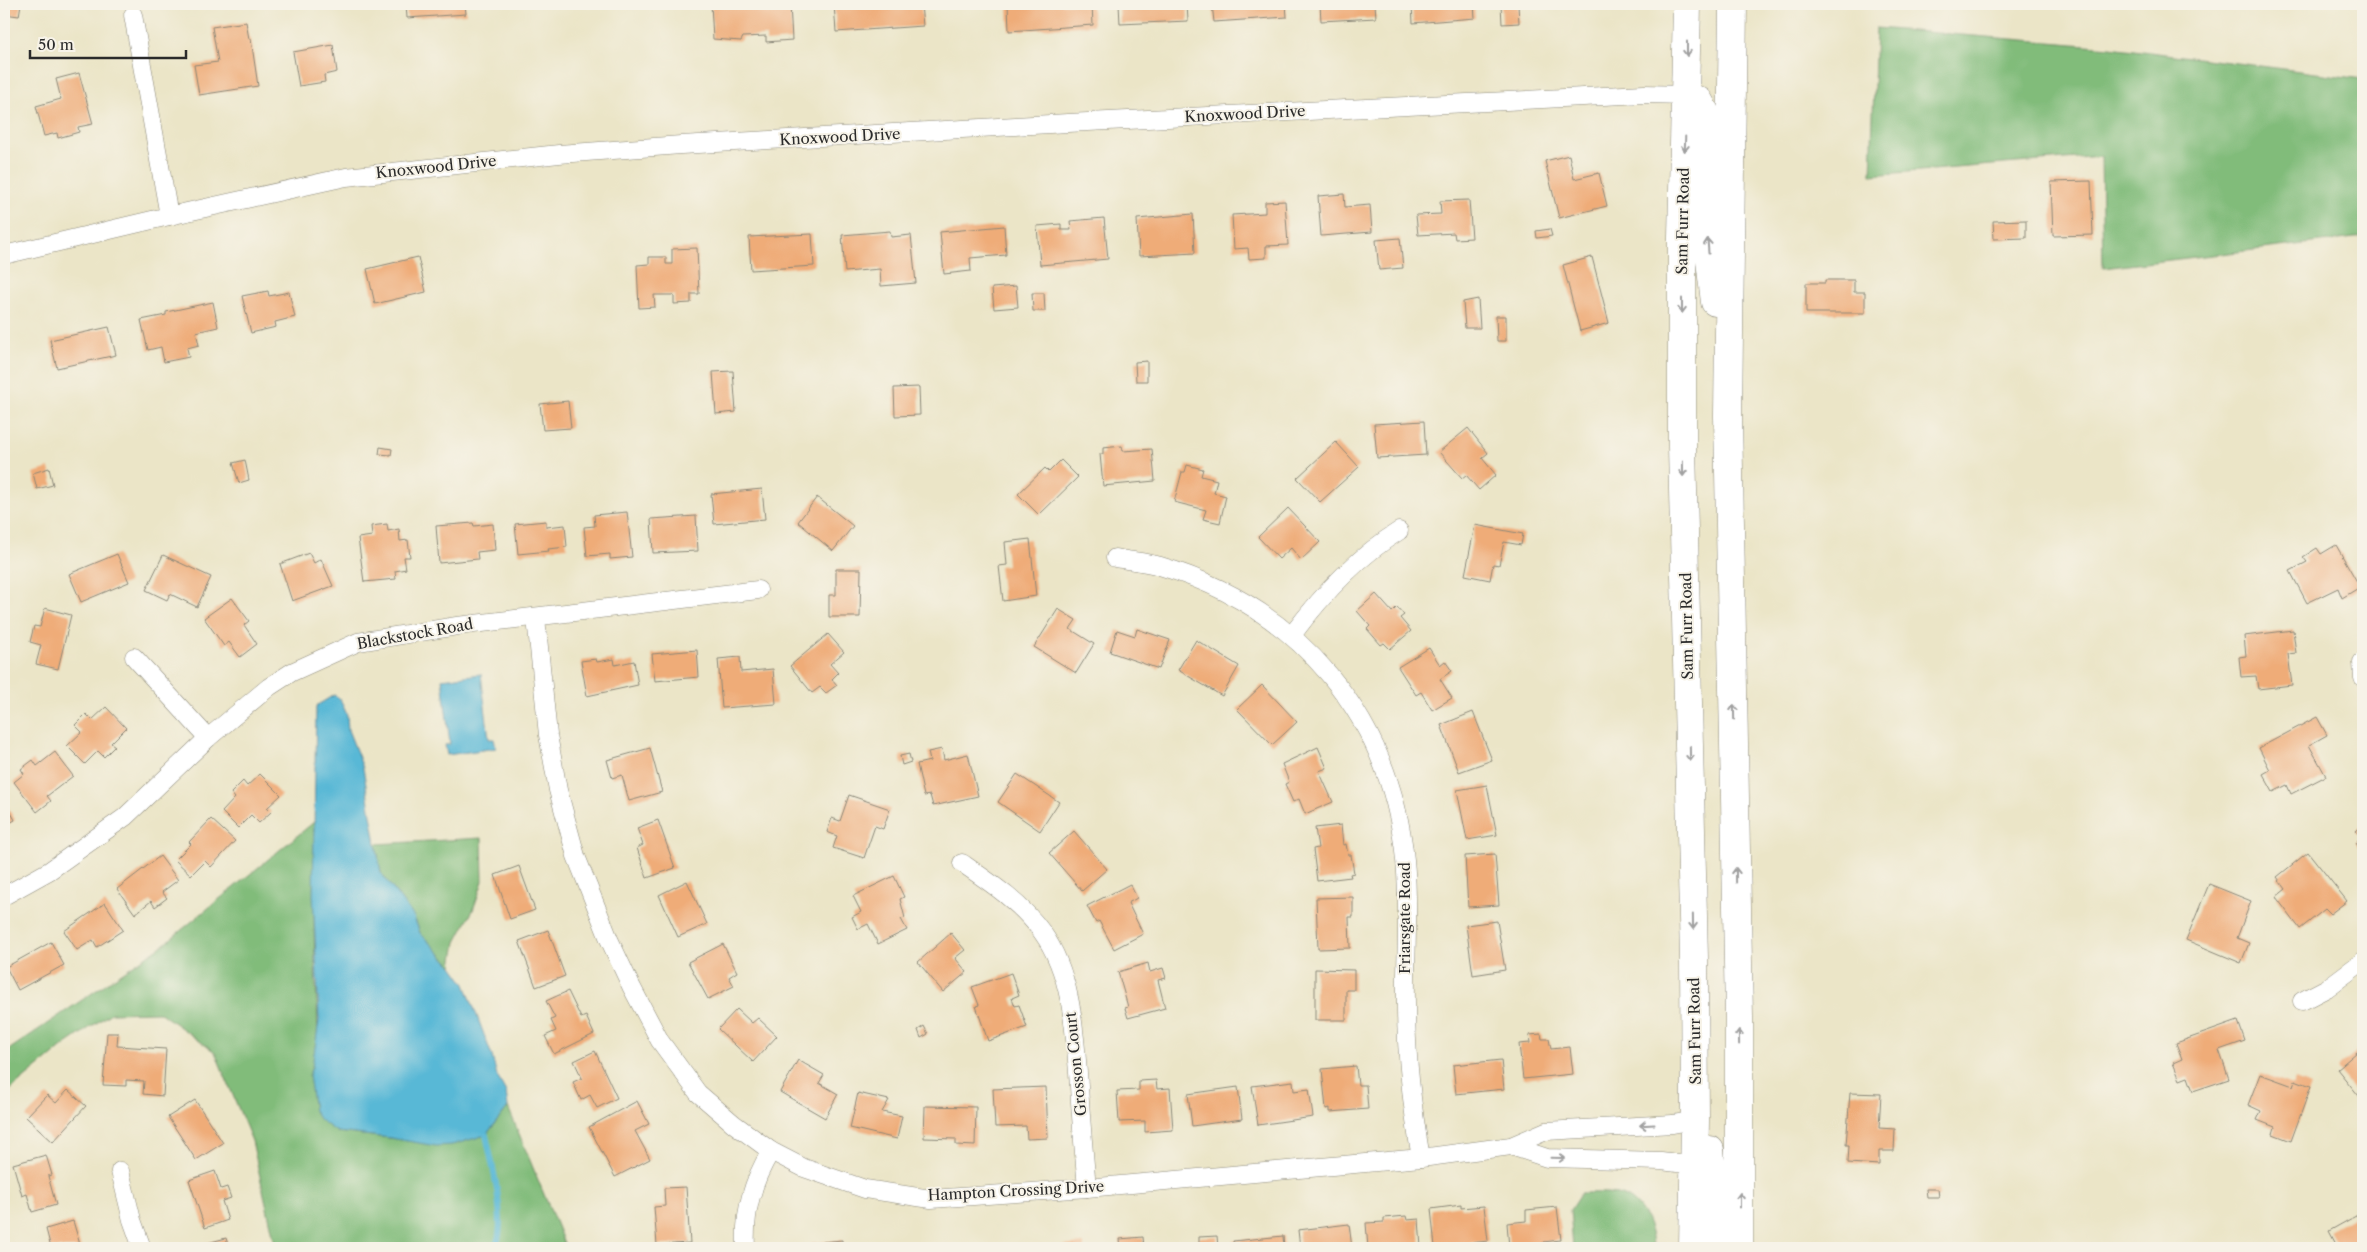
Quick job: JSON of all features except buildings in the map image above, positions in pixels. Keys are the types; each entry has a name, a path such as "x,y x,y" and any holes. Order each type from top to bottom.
{"main road":[{"name":"Sam Furr Road","path":"1687,4 1682,238 1682,447 1694,959 1695,1120 1693,1248"},
{"path":"1733,4 1728,416 1739,1017 1739,1248"},
{"path":"1686,95 1699,100 1705,112 1707,126 1708,243 1728,416"},
{"path":"1694,959 1714,1192 1714,1248"}],"street":[{"path":"132,15 168,216"},
{"name":"Knoxwood Drive","path":"4,255 168,216 346,177 559,154 681,145 1068,123 1644,94 1686,95"},
{"path":"1292,635 1333,585 1382,541 1399,530"},
{"name":"Friarsgate Road","path":"1115,558 1158,566 1198,580 1247,604 1292,635 1320,663 1358,712 1370,734 1395,797 1406,861 1408,901 1406,1005 1408,1056 1421,1158"},
{"name":"Blackstock Road","path":"4,896 49,871 125,817 242,708 292,672 358,642 457,626 758,590"},
{"name":"Hampton Crossing Drive","path":"536,618 548,735 558,790 576,856 631,986 660,1041 698,1092 734,1124 771,1151 804,1168 866,1189 931,1199 1087,1188 1421,1158 1511,1146 1546,1131 1673,1124 1695,1120"},
{"path":"134,657 208,738"},
{"name":"Grosson Court","path":"962,863 1003,891 1043,933 1064,979 1074,1021 1087,1188"},
{"path":"2302,1002 2332,984 2363,961"},
{"name":"Hampton Crossing Drive","path":"1511,1146 1547,1158 1661,1161 1694,1165"},
{"path":"746,1248 746,1214 750,1194 759,1171 771,1151"},
{"path":"120,1172 132,1220 142,1248"}],"green space":[{"path":"1876,28 2110,47 2363,79 2363,237 2103,268 2101,156 1871,175"},
{"path":"314,822 314,950 318,1022 316,1049 309,1075 337,1132 390,1138 474,1138 486,1135 508,1107 564,1243 564,1248 276,1248 252,1141 215,1052 159,1012 111,1013 66,1044 10,1090 4,1103 4,1053 163,945"},
{"path":"482,838 483,881 473,910 456,942 452,966 420,933 414,917 381,873 376,844"},
{"path":"1581,1193 1617,1194 1625,1196 1632,1201 1644,1214 1648,1222 1653,1248 1573,1248 1570,1210"}],"water":[{"path":"481,674 489,739 494,739 496,748 447,755 445,745 450,744 442,679"},
{"path":"334,695 340,699 347,715 348,730 363,768 381,873 414,917 420,933 452,966 465,984 492,1056 497,1076 506,1092 508,1107 486,1135 452,1145 436,1146 337,1132 320,1120 314,1111 309,1075 312,1067 319,1020 313,895 316,706"}],"waterway":[{"path":"481,1128 486,1135 498,1193 500,1226 494,1248"}]}
